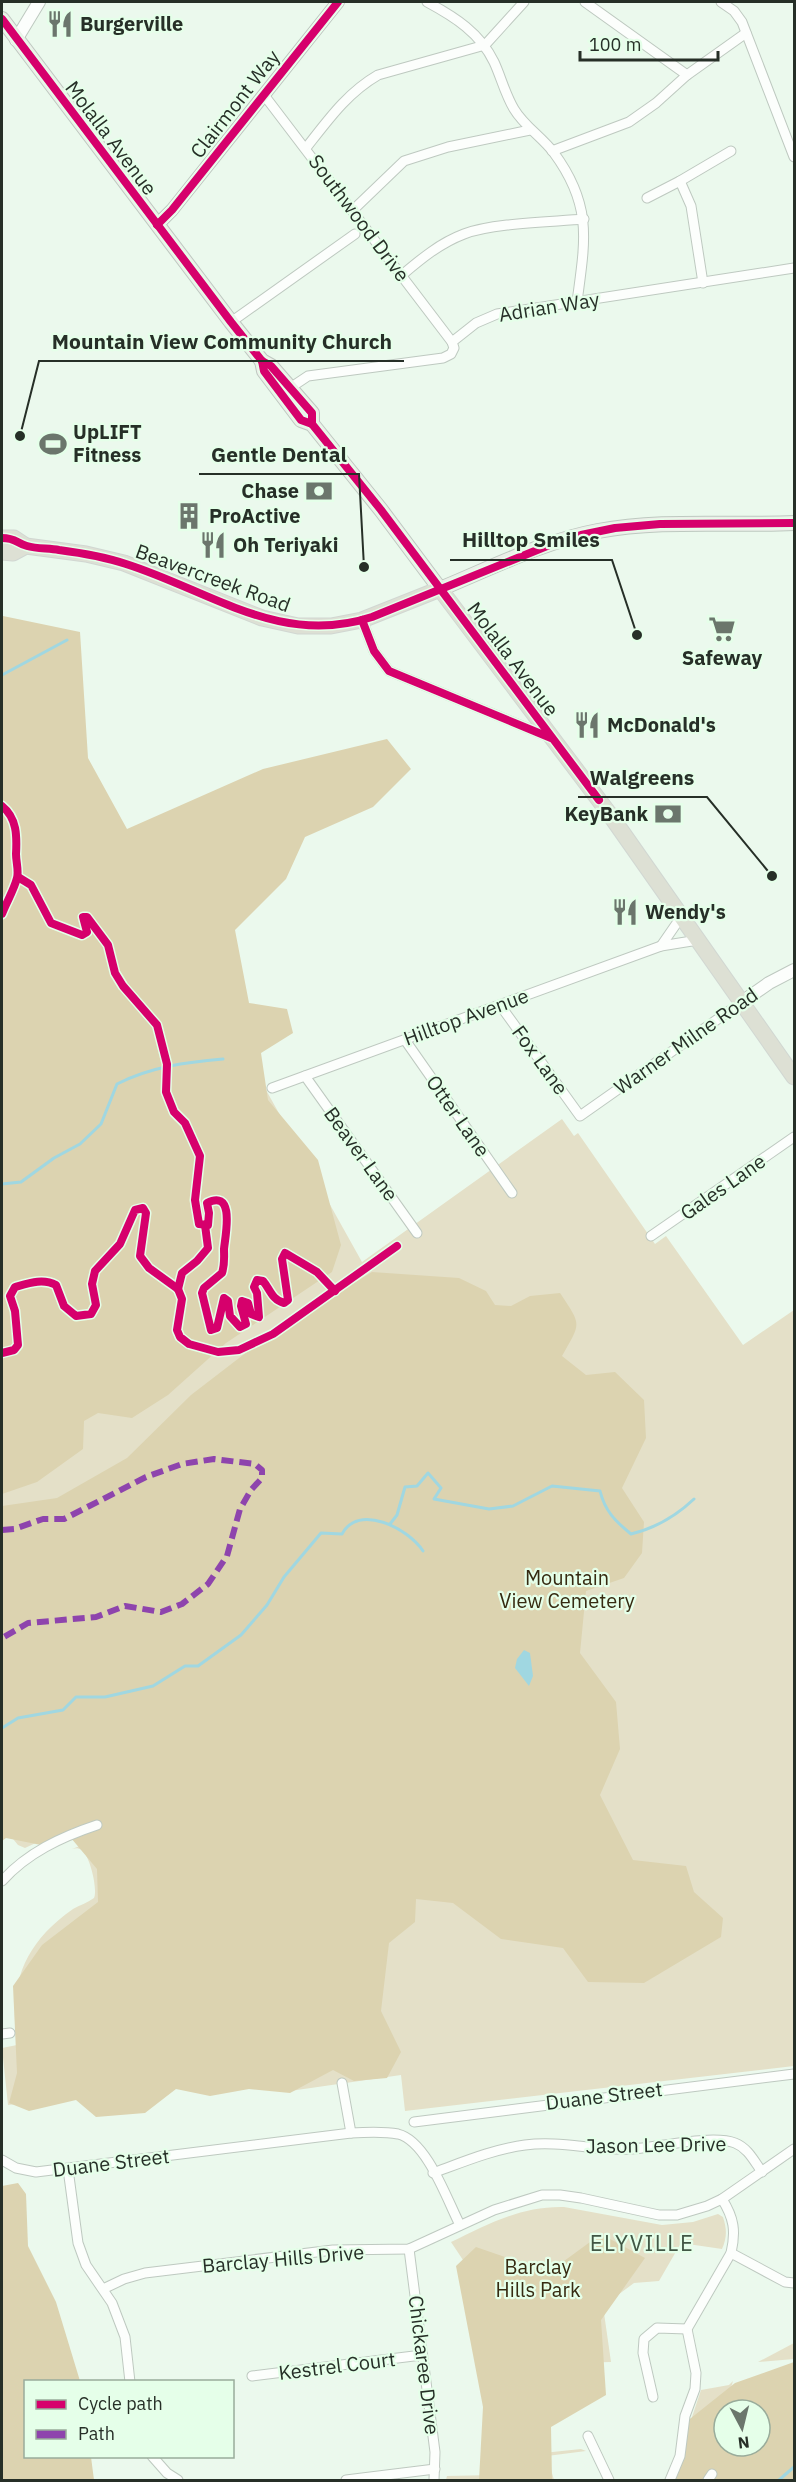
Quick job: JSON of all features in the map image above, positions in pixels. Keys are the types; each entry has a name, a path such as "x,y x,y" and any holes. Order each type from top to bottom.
{"main road":[{"name":"Molalla Avenue","path":"2,20 231,322 262,360 271,366 312,413 312,424"},
{"name":"Molalla Avenue","path":"262,360 264,371 301,420 312,424 381,510 608,812 795,1077"},
{"name":"Beavercreek Road","path":"2,538 14,538 26,546 71,551 124,563 262,618 288,625 322,627 362,620 552,544 597,531 678,524 795,523"},
{"name":"Beavercreek Road","path":"2,552 13,553 26,546"}],"street":[{"path":"16,40 39,2"},
{"name":"Clairmont Way","path":"157,225 172,210 338,2"},
{"path":"427,2 466,26 485,45 514,109 530,130 552,151 575,190 584,219 584,247 577,302"},
{"path":"306,148 352,92 378,75 485,45 524,2"},
{"path":"585,2 687,75"},
{"path":"721,2 734,11 742,22 795,157"},
{"path":"552,151 629,122 656,103 687,75 746,33"},
{"name":"Southwood Drive","path":"264,95 452,342"},
{"path":"353,210 404,161 448,147 530,130"},
{"path":"647,198 731,151"},
{"path":"680,181 691,206 703,283"},
{"path":"402,275 434,249 465,234 495,228 584,219"},
{"path":"231,322 355,234"},
{"name":"Adrian Way","path":"290,388 308,376 443,358 451,354 454,348 452,342 476,323 497,314 795,267"},
{"path":"362,620 377,657 389,671 553,739"},
{"path":"661,946 681,917"},
{"name":"Hilltop Avenue","path":"272,1088 661,946 698,940"},
{"name":"Warner Milne Road","path":"579,1116 769,983 795,970"},
{"name":"Fox Lane","path":"500,1005 579,1116"},
{"name":"Otter Lane","path":"405,1040 512,1193"},
{"name":"Beaver Lane","path":"305,1076 417,1233"},
{"name":"Gales Lane","path":"651,1236 795,1137"},
{"path":"2,1881 30,1855 68,1835 97,1825"},
{"name":"Duane Street","path":"414,2122 795,2074"},
{"path":"342,2083 351,2133"},
{"name":"Duane Street","path":"2,2160 16,2168 36,2172 351,2133 378,2132 400,2134 411,2140 422,2151 434,2173"},
{"name":"Jason Lee Drive","path":"434,2173 474,2158 525,2145 552,2143 607,2150 632,2150 723,2140 744,2147 762,2172"},
{"name":"Barclay Hills Drive","path":"103,2289 124,2279 145,2273 333,2250 409,2249 508,2204 542,2195 581,2198 659,2215 692,2211 722,2199 795,2149"},
{"path":"68,2169 78,2242 86,2265 112,2303 124,2337 130,2380"},
{"path":"434,2173 460,2225"},
{"path":"670,2481 680,2456 696,2373 687,2329 731,2253 735,2232 734,2223 722,2199"},
{"name":"Chickaree Drive","path":"409,2249 435,2469 434,2481"},
{"path":"731,2253 785,2282 795,2283"},
{"path":"653,2397 643,2353 644,2339 657,2328 687,2329"},
{"name":"Kestrel Court","path":"252,2376 422,2355"},
{"path":"588,2436 609,2481"},
{"path":"153,2458 178,2481"},
{"path":"346,2481 435,2469"}],"green space":[{"path":"3,616 80,632 88,758 127,829 263,769 387,739 411,769 373,807 305,837 286,879 235,930 249,1003 287,1009 293,1033 261,1053 268,1100 318,1160 341,1245 332,1272 226,1343 168,1395 132,1418 98,1413 84,1421 83,1449 37,1482 2,1494 2,619"},
{"name":"Mountain View Cemetery","path":"2,646 242,1047 362,1262 562,1119 574,1136 578,1133 655,1244 666,1236 743,1345 794,1310 794,2066 405,2111 401,2075 283,2092 219,2079 8,2105 2,2048 17,2045 15,2004 23,1968 42,1937 56,1923 73,1909 94,1898 94,1881 88,1859 82,1850 72,1849 101,1838 42,1840 25,1848 18,1845 9,1834 2,1839"},
{"name":"Mountain View Cemetery","path":"372,1272 459,1278 486,1291 495,1305 511,1306 530,1296 560,1293 572,1312 576,1324 576,1330 562,1356 586,1375 615,1372 644,1400 646,1438 622,1488 644,1522 642,1553 624,1578 586,1591 580,1653 616,1702 620,1749 600,1795 633,1860 686,1866 694,1892 723,1918 721,1937 644,1983 588,1982 563,1948 501,1939 453,1903 416,1899 415,1922 389,1943 381,2011 401,2052 387,2078 354,2081 333,2070 290,2093 249,2089 210,2096 176,2089 145,2113 96,2117 76,2100 29,2111 9,2103 17,2073 13,1986 42,1945 98,1902 97,1869 71,1838 46,1846 6,1838 2,1841 2,1506 57,1498 127,1458 191,1395 269,1335"},
{"path":"18,2183 26,2194 28,2246 56,2302 80,2380 24,2380 24,2458 91,2458 94,2480 2,2480 2,2186"},
{"name":"Barclay Hills Park","path":"548,2207 564,2207 662,2225 693,2222 718,2214 723,2217 725,2241 722,2249 681,2243 659,2281 634,2283 603,2306 611,2362 572,2363 544,2413 543,2453 581,2449 586,2451 547,2456 554,2480 446,2480 447,2476 494,2475 467,2266 451,2242 505,2217"},
{"name":"Barclay Hills Park","path":"601,2234 645,2258 601,2320 606,2395 551,2427 552,2480 479,2480 483,2407 456,2266 476,2247 549,2272"},
{"path":"794,2343 794,2359 758,2362"},
{"path":"794,2362 794,2480 672,2480 681,2426 712,2401 712,2458 772,2458 772,2398 716,2398 735,2383"},
{"path":"733,2381 728,2398 712,2398 712,2448 675,2480 701,2390 729,2385"}],"water":[{"path":"524,1650 530,1653 533,1676 529,1686 515,1668 517,1659"}],"waterway":[{"path":"2,675 67,640"},
{"path":"2,1184 21,1182 54,1158 80,1144 101,1124 117,1084 142,1073 169,1066 223,1059"},
{"path":"390,1524 397,1515 405,1487 417,1486 428,1473 441,1488 434,1499 489,1509 513,1506 552,1486 600,1491 611,1515 631,1534 665,1521 694,1499"},
{"path":"2,1728 18,1718 63,1710 76,1697 105,1697 153,1686 185,1666 198,1666 241,1635 267,1605 284,1577 321,1533 342,1534 349,1525 359,1520 383,1522 406,1534 423,1551"},
{"path":"779,2480 794,2467"}],"marked path":[{"path":"2,1530 14,1529 43,1519 64,1519 146,1477 182,1464 214,1459 255,1464 262,1470 262,1478 251,1490 240,1509 227,1556 208,1584 182,1604 161,1612 125,1606 96,1617 28,1623 2,1638"}],"cycle path":[{"path":"157,225 172,210 338,2"},
{"path":"2,19 231,322 262,361 271,366 312,413 312,424"},
{"path":"262,361 264,371 301,420 312,424 381,510 599,800"},
{"path":"2,538 31,547 102,557 157,575 246,612 276,621 307,625 339,624 372,617 552,544 581,535 615,528 660,524 794,523"},
{"path":"362,620 374,651 389,671 551,738"},
{"path":"2,806 11,816 15,828 18,872 2,914"},
{"path":"18,877 31,885 51,923 82,935 87,932 83,917 87,917 108,945 115,973 123,986 157,1025 167,1064 166,1092 174,1112 185,1123 200,1156 195,1200 199,1224 208,1225 207,1203 216,1200 222,1202 227,1216 223,1270 204,1288 202,1293 211,1330 217,1328 224,1298 228,1301 230,1316 240,1327 246,1324 241,1306 242,1301 248,1303 251,1314 259,1317 257,1293 254,1287 257,1280 263,1281 277,1299 284,1303 288,1300 282,1259 285,1253 317,1272 335,1291"},
{"path":"2,1353 14,1350 18,1345 15,1311 10,1296 15,1287 36,1282 51,1283 56,1285 64,1306 76,1316 91,1314 96,1305 92,1284 95,1271 120,1244 135,1210 143,1208 146,1213 140,1256 149,1268 178,1289 182,1299 177,1330 180,1337 189,1344 218,1352 239,1350 273,1334 397,1246"},
{"path":"178,1289 182,1273 208,1248 205,1225"}],"place":[{"name":"Burgerville","path":"60,24"},
{"name":"Mountain View Community Church","path":"20,436"},
{"name":"UpLIFT Fitness","path":"53,444"},
{"name":"Chase","path":"319,491"},
{"name":"ProActive","path":"189,516"},
{"name":"Oh Teriyaki","path":"213,545"},
{"name":"Gentle Dental","path":"364,567"},
{"name":"Safeway","path":"722,629"},
{"name":"Hilltop Smiles","path":"637,635"},
{"name":"McDonald's","path":"587,725"},
{"name":"KeyBank","path":"668,814"},
{"name":"Walgreens","path":"772,876"},
{"name":"Wendy's","path":"625,912"}],"district":[{"name":"ELYVILLE","path":"642,2243"}]}
